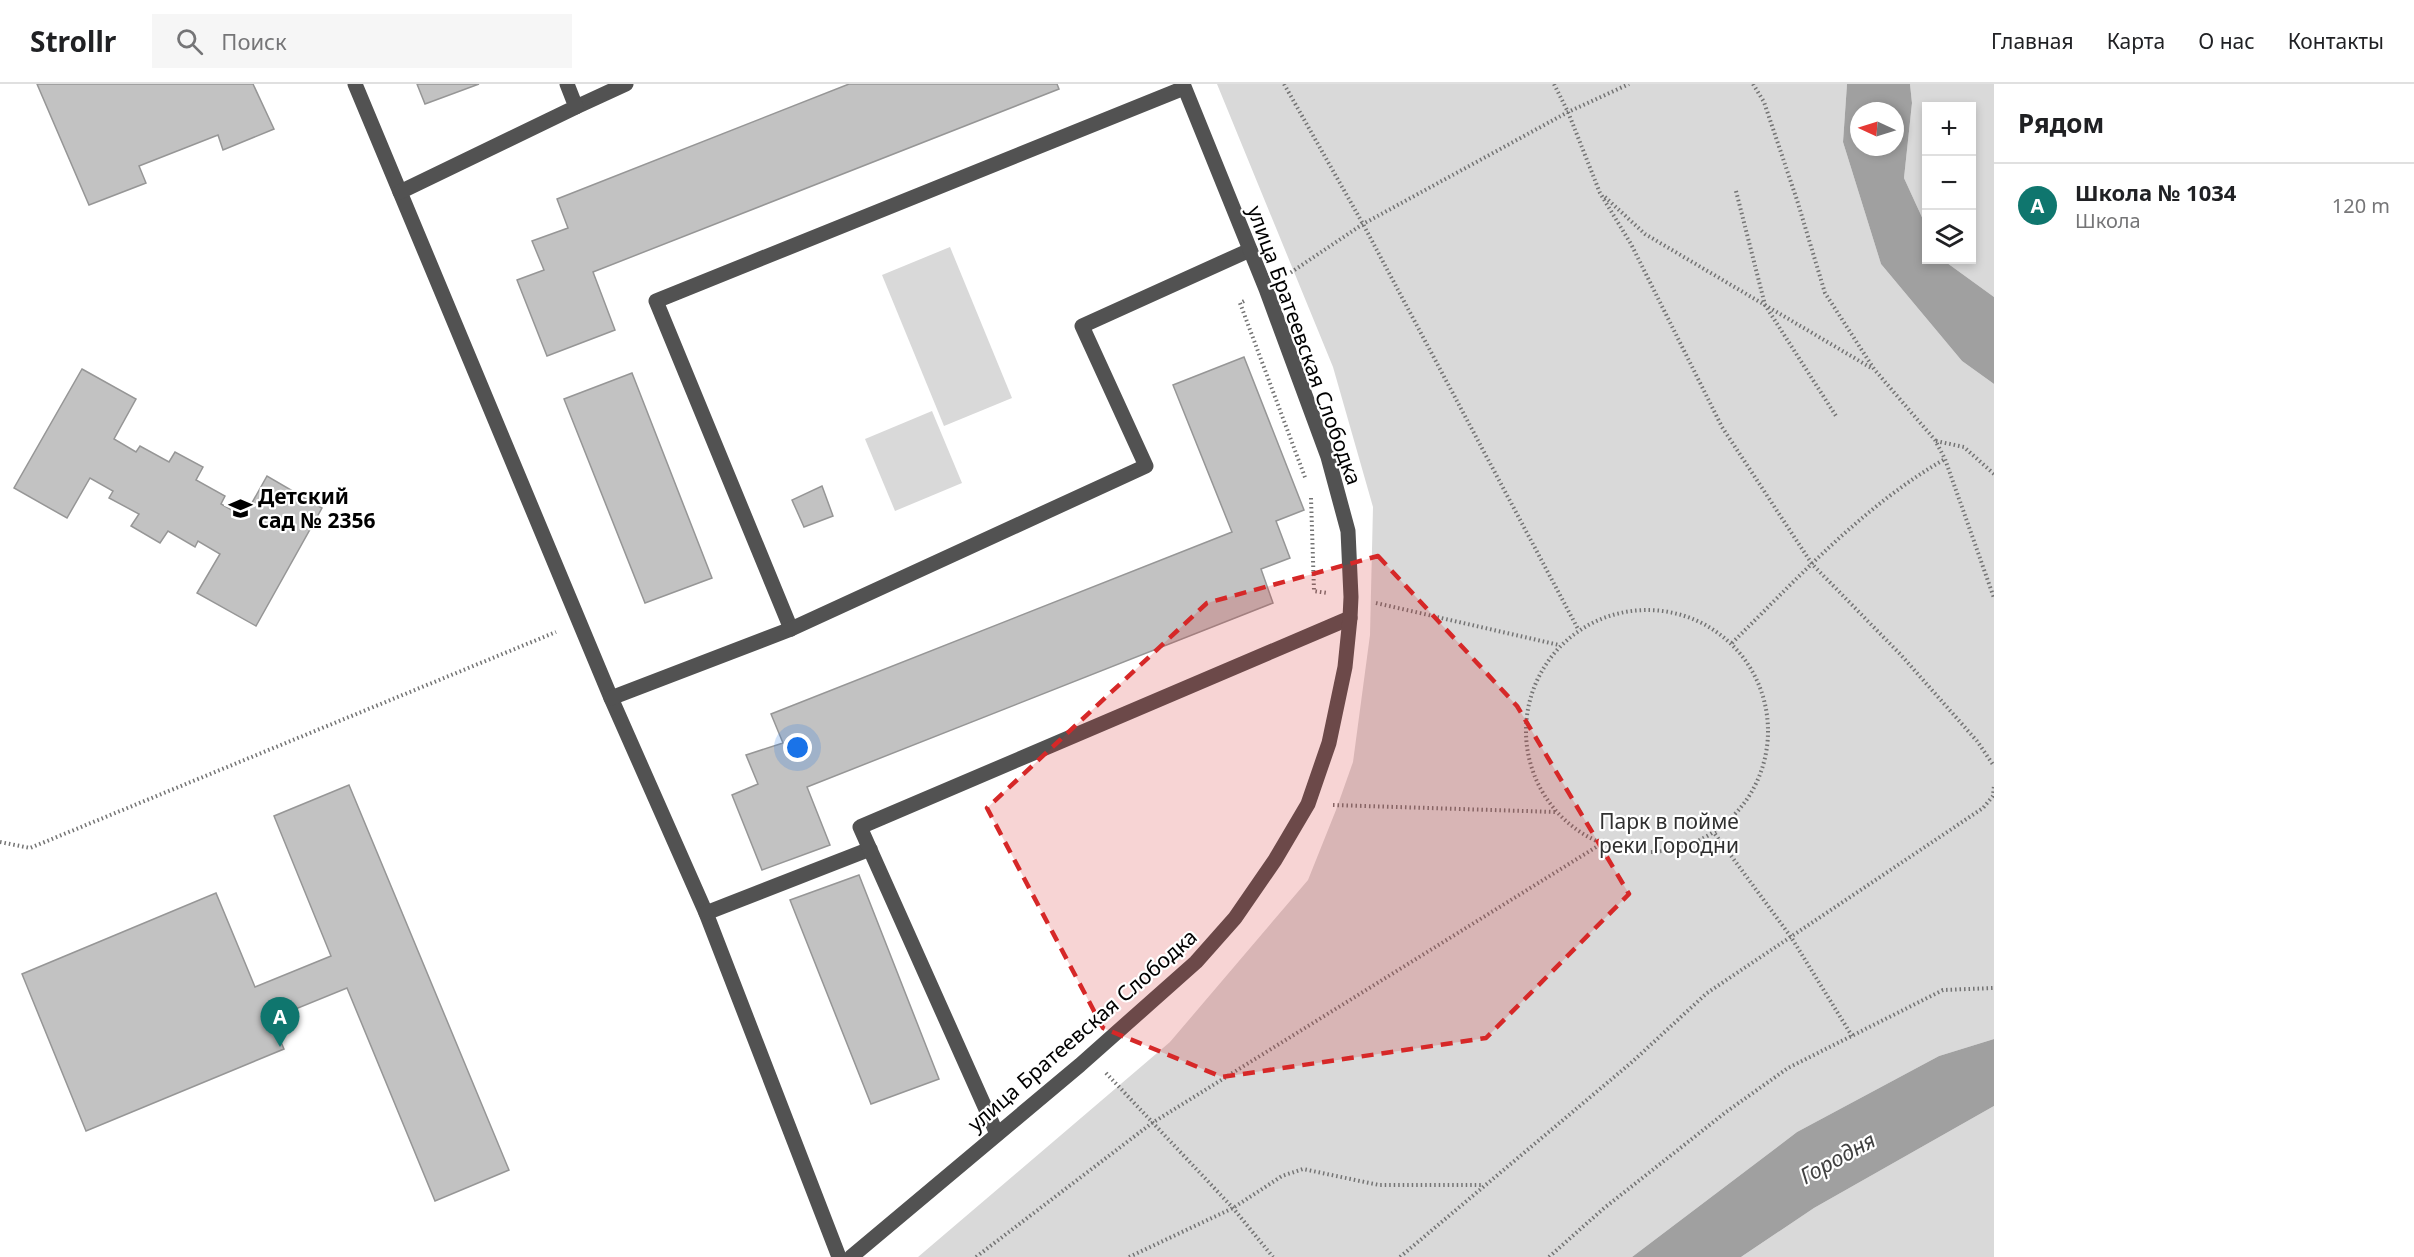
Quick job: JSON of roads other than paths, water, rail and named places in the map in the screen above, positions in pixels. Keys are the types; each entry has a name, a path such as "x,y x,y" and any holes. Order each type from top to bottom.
{"street":[{"path":"355,84 611,698 706,913 839,1257"},
{"path":"567,84 576,106"},
{"path":"400,192 626,84"},
{"path":"790,629 656,301 1183,86"},
{"name":"улица Братеевская Слободка","path":"852,1257 1090,1056 1196,962 1235,918 1281,851 1308,804 1329,743 1345,666 1350,618 1359,599 1348,531 1328,457 1266,289 1183,86"},
{"path":"611,698 790,629 1146,466 1082,326 1250,250"},
{"path":"997,1134 860,827 1350,618"},
{"path":"706,913 870,849"}],"water":[{"path":"1847,84 1910,84 1912,103 1904,178 1922,217 1922,264 1949,264 1994,297 1994,384 1962,361 1881,264 1843,142"},
{"name":"Городня","path":"1994,1039 1994,1106 1814,1208 1741,1257 1632,1257 1797,1132 1939,1056"}],"place":[{"name":"Детский сад № 2356","path":"240,508"},
{"name":"Школа № 1034","path":"280,1047"}],"park label":[{"name":"Парк в пойме реки Городни","path":"1669,833"}]}
